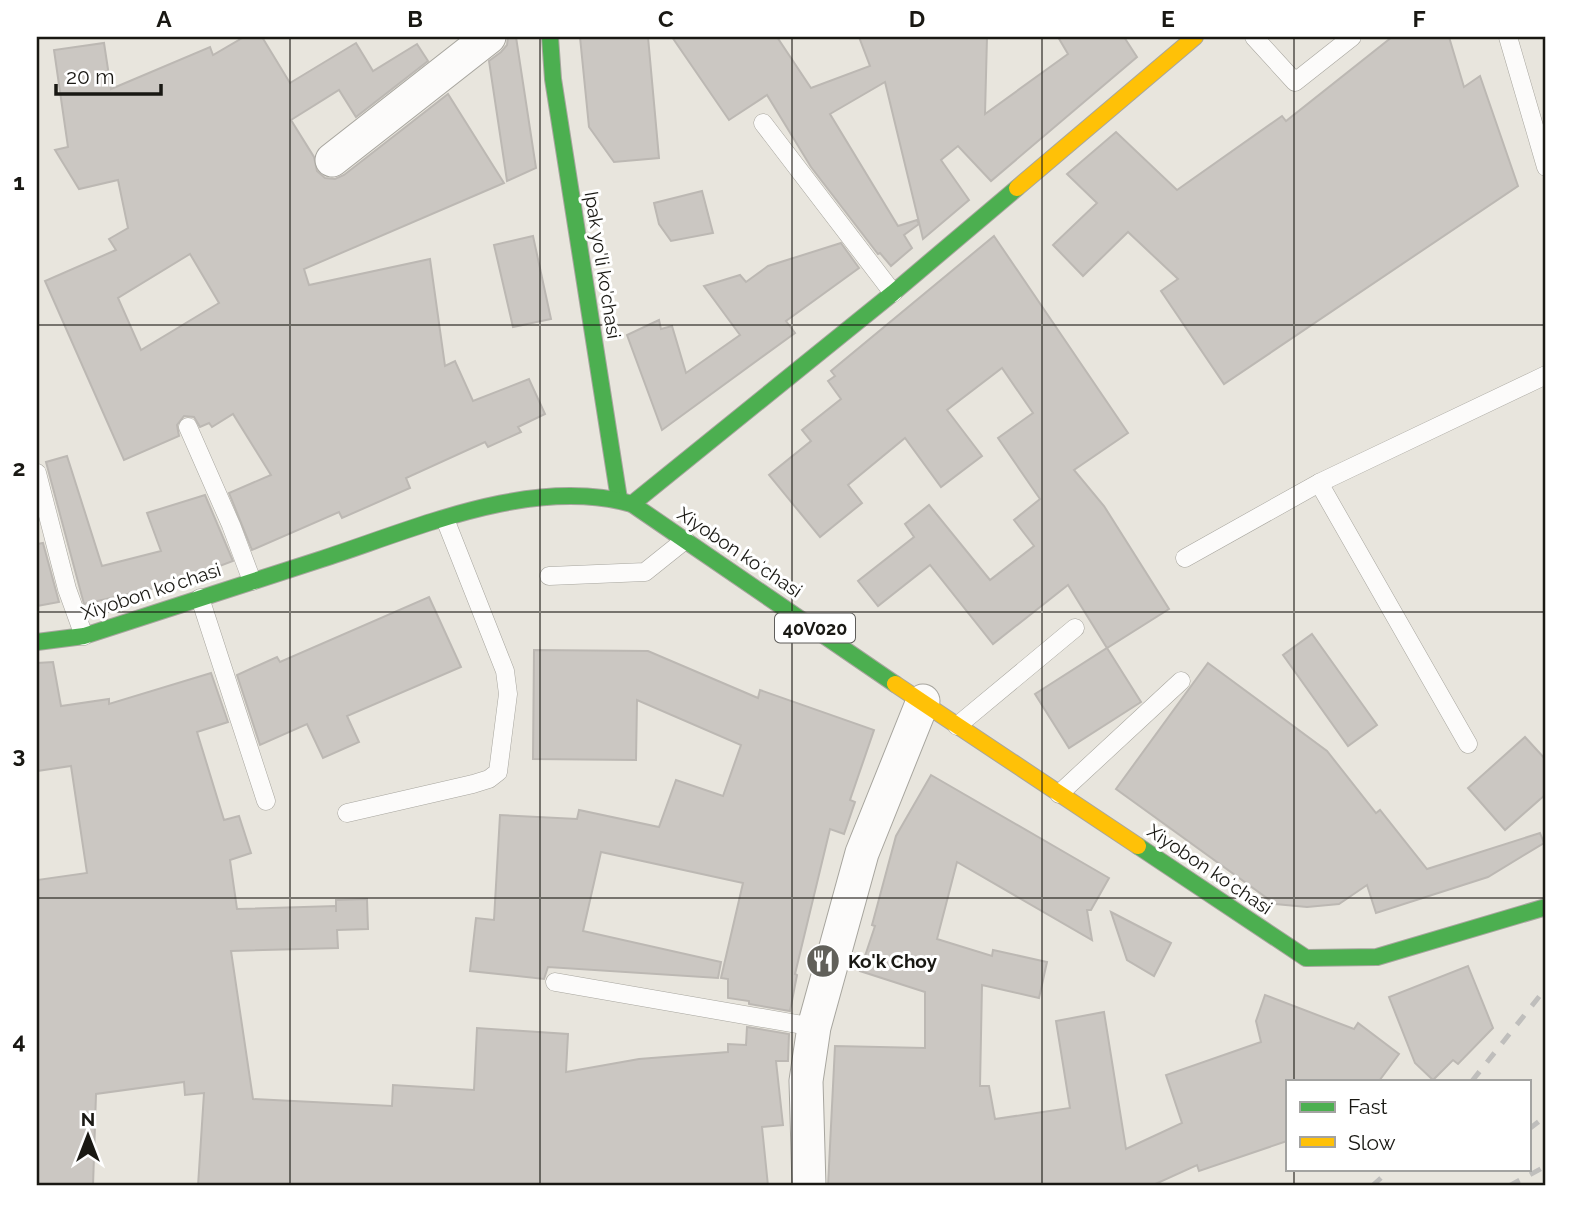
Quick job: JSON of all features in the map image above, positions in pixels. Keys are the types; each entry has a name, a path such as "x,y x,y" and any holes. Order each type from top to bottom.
{"main road":[{"name":"Ipak yo'li ko'chasi","path":"550,37 553,79 626,502"},
{"path":"626,502 893,293 1195,37"},
{"name":"Xiyobon koʻchasi","path":"37,642 84,636 495,503 555,497 626,502 1306,958 1377,957 1546,907"}],"street":[{"path":"332,160 489,37"},
{"path":"809,1186 806,1081 814,1027 862,853 923,701"}],"lane":[{"path":"1254,37 1295,82 1352,37"},
{"path":"1508,37 1546,167"},
{"path":"763,123 893,293"},
{"path":"1185,558 1319,484 1546,375"},
{"path":"188,427 253,581"},
{"path":"37,473 67,589 84,636"},
{"path":"1319,484 1468,744"},
{"path":"347,813 473,784 489,779 498,772 508,694 505,671 445,519"},
{"path":"549,576 645,572 685,540"},
{"path":"200,598 266,801"},
{"path":"957,726 1075,628"},
{"path":"1059,794 1181,681"},
{"path":"555,982 814,1027"}],"building":[{"path":"244,37 262,37 290,83 356,43 373,71 417,44 428,61 356,117 339,90 291,120 314,157 317,171 325,178 335,179 344,175 448,94 504,183 304,269 309,285 430,259 445,366 455,361 473,401 529,379 545,414 518,427 521,432 488,447 485,442 406,478 410,488 342,518 339,512 252,550 229,493 271,475 233,414 212,427 209,423 200,427 194,417 184,416 177,425 179,436 124,460 45,281 116,250 109,239 128,228 118,180 79,189 55,150 68,147 54,50 104,43 111,89 210,47 213,55","holes":["190,254 219,303 141,350 118,298"]},
{"path":"508,37 516,37 536,168 507,181 489,61 507,45"},
{"path":"580,37 648,37 659,158 614,162 589,127"},
{"path":"672,37 777,37 811,88 870,66 859,37 987,37 985,114 1068,54 1058,37 1124,37 1137,57 991,181 958,146 941,160 969,200 923,239 885,82 830,114 898,226 917,220 919,224 904,235 912,248 891,266 878,254 811,167 767,95 729,120"},
{"path":"1392,37 1449,37 1464,87 1480,76 1518,186 1224,384 1161,291 1178,279 1128,232 1083,276 1053,245 1097,203 1067,174 1116,132 1177,190 1282,116 1286,121"},
{"path":"702,191 713,233 671,241 659,224 654,203"},
{"path":"533,236 551,319 513,327 494,245"},
{"path":"994,236 1128,433 1074,470 1104,506 1169,609 1107,648 1068,585 993,644 930,565 878,606 858,581 914,537 905,524 929,505 990,580 1034,546 1014,520 1040,499 998,438 1033,413 1002,368 947,410 982,456 941,487 905,438 848,485 862,503 820,537 769,475 811,441 802,430 841,399 828,381 835,376 831,371"},
{"path":"841,243 859,268 786,321 795,333 662,430 627,335 659,320 661,329 672,326 686,373 740,335 704,286 740,275 746,282 768,266"},
{"path":"67,456 102,566 161,551 147,513 205,495 233,561 169,585 84,604 46,462"},
{"path":"43,543 59,602 37,606 37,544"},
{"path":"429,597 461,667 347,716 359,742 323,758 307,724 260,745 237,675 277,657 280,662"},
{"path":"1312,634 1377,725 1348,746 1283,655"},
{"path":"1107,648 1141,702 1069,748 1035,694"},
{"path":"534,650 648,651 758,698 760,690 874,730 850,800 855,802 844,834 830,829 795,974 797,975 790,1011 728,998 728,979 721,978 743,883 601,852 583,931 721,962 718,978 548,967 544,979 470,971 476,918 494,920 500,815 577,819 579,810 659,827 676,780 723,796 741,745 637,700 636,760 533,759"},
{"path":"53,662 61,706 109,699 109,704 211,673 228,722 197,732 224,820 239,816 251,853 230,860 237,909 336,906 336,900 367,899 368,929 337,930 338,948 231,951 253,1099 392,1106 393,1085 474,1090 477,1028 568,1034 566,1072 639,1059 728,1052 728,1044 746,1045 747,1027 789,1034 788,1061 776,1061 783,1125 762,1127 768,1186 198,1186 204,1093 185,1095 184,1082 96,1094 93,1186 37,1186 37,880 87,873 71,766 37,771 37,663"},
{"path":"1208,663 1327,751 1376,813 1380,810 1427,869 1540,833 1544,843 1488,877 1376,913 1367,885 1339,904 1307,907 1275,904 1116,789"},
{"path":"1525,737 1546,760 1546,794 1505,830 1468,788"},
{"path":"931,775 1109,878 1091,910 1087,910 1092,940 957,862 937,939 992,956 993,950 1047,962 1039,998 982,985 980,1086 989,1086 995,1119 1070,1108 1056,1021 1104,1012 1126,1149 1182,1123 1166,1075 1261,1042 1256,1021 1265,995 1354,1029 1358,1023 1399,1054 1380,1080 1286,1080 1286,1141 1199,1171 1197,1165 1151,1186 828,1186 835,1046 925,1048 925,992 860,971 875,926 872,925 896,836"},
{"path":"1111,912 1171,943 1154,976 1127,960"},
{"path":"1468,966 1493,1028 1458,1064 1453,1060 1433,1080 1415,1063 1389,997"}],"railway":[{"path":"1473,1080 1546,988"},
{"path":"1530,1128 1546,1116"},
{"path":"1509,1186 1546,1166"},
{"path":"1372,1186 1390,1170"}],"traffic: fast":[{"path":"550,37 553,79 619,499"},
{"path":"632,504 893,293 1017,188"},
{"path":"37,642 84,636 475,509 555,496 594,497 632,504 895,684"},
{"path":"1138,846 1306,958 1377,957 1546,907"}],"traffic: slow":[{"path":"1017,188 1195,37"},
{"path":"895,684 1138,846"}],"place":[{"name":"Ko'k Choy","path":"823,961"}]}
